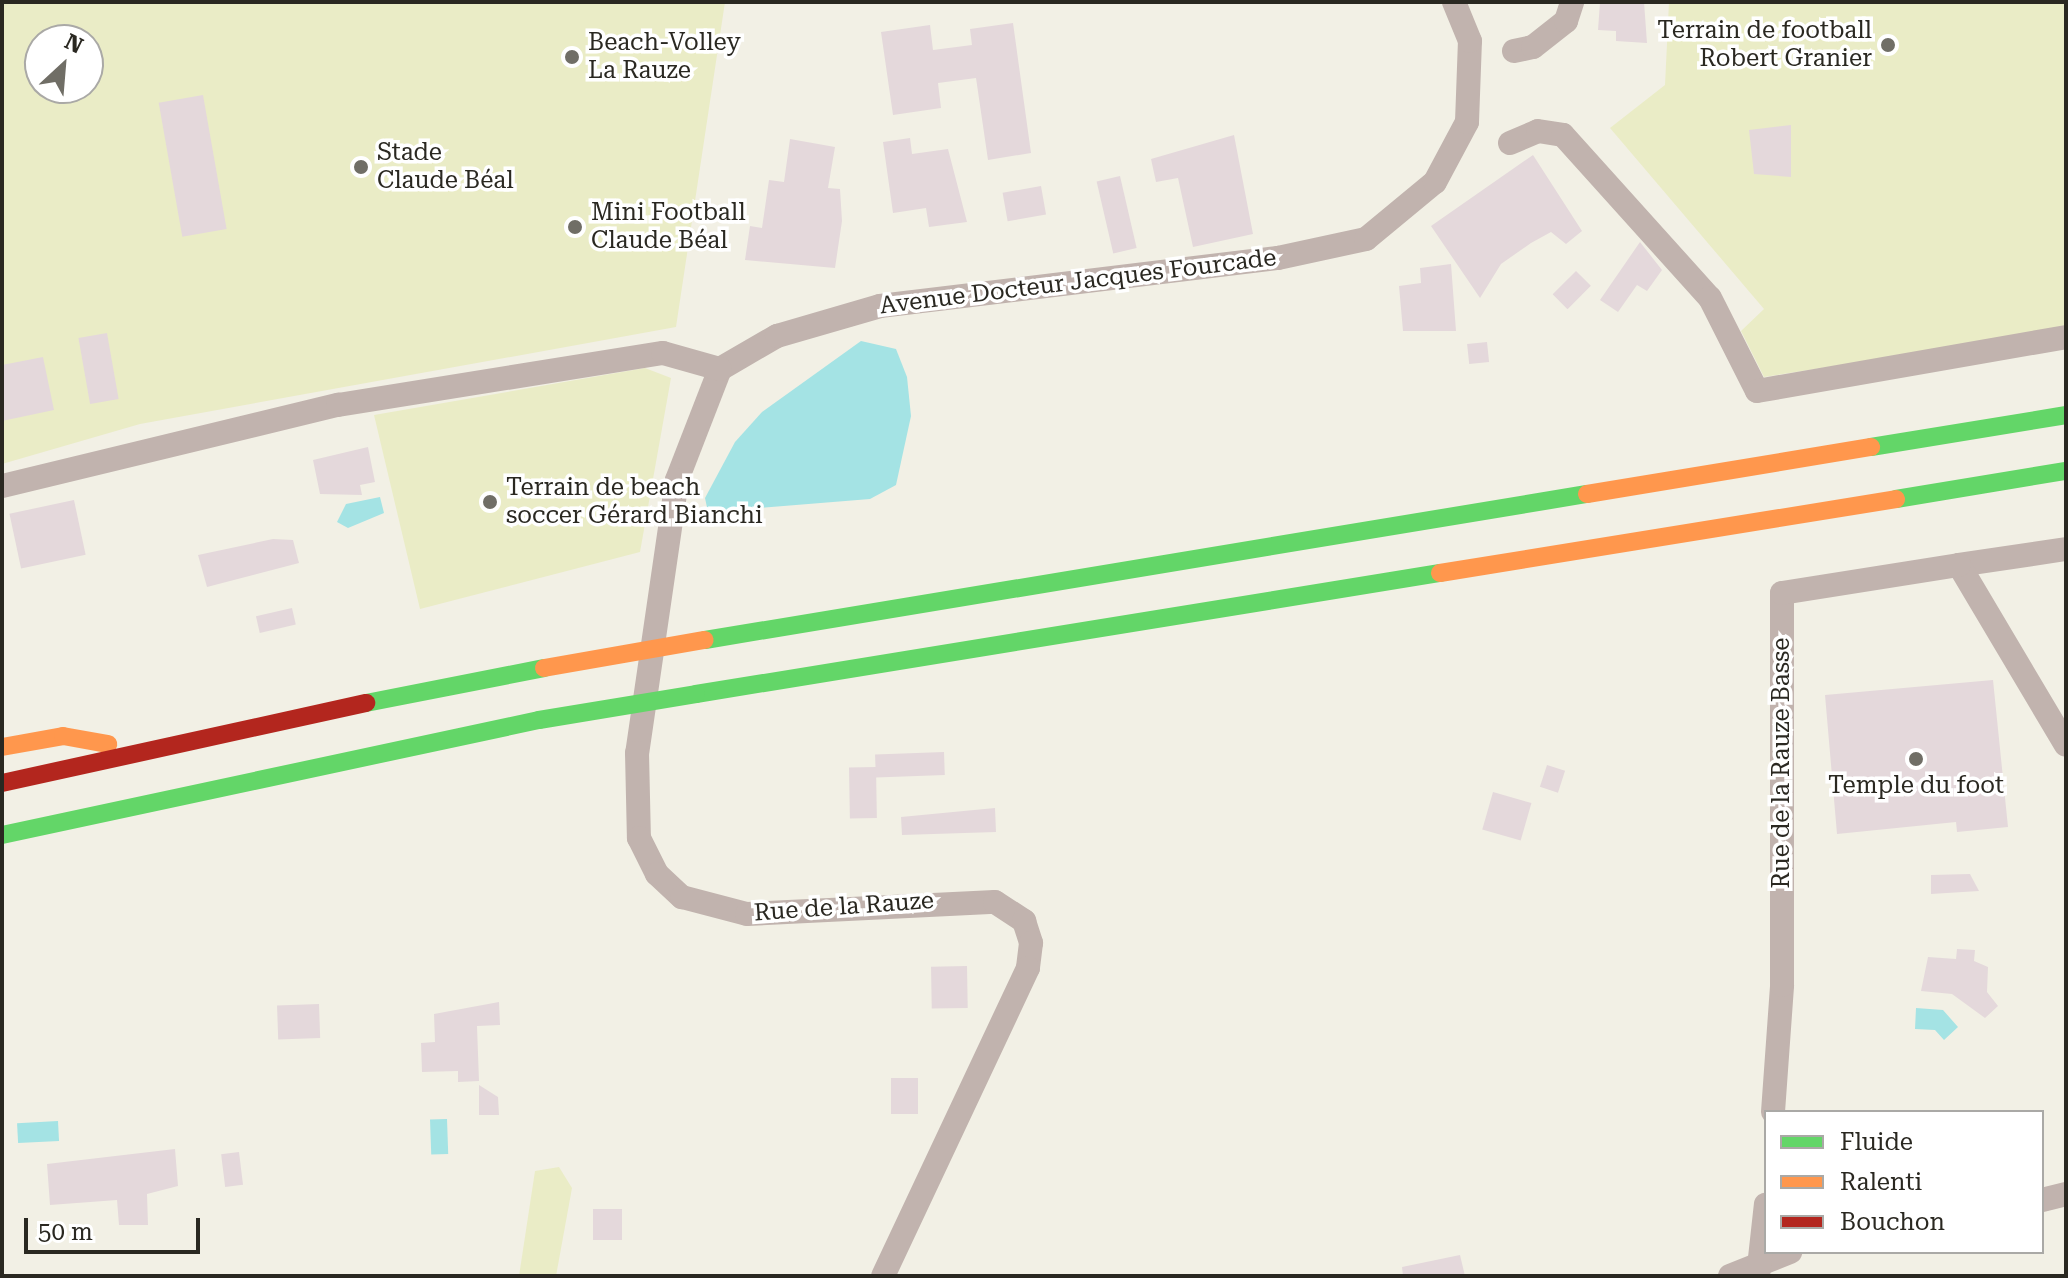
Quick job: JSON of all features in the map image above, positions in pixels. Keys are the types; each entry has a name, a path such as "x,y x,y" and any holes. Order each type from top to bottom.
{"highway":[{"path":"2,783 134,749 544,668 2066,415"},
{"path":"2,835 539,720 2066,471"},
{"path":"2,747 63,736 134,749"}],"street":[{"name":"Avenue Docteur Jacques Fourcade","path":"720,369 777,336 880,306 1278,258 1366,239 1414,206 1446,166 1467,122 1470,41 1454,2"},
{"path":"1514,51 1533,47 1566,21 1572,2"},
{"path":"1510,143 1538,131 1563,135 1710,298 1757,391 2066,337"},
{"path":"2,486 338,405 663,353 720,369"},
{"name":"Rue de la Rauze","path":"720,369 677,480 637,753 639,838 657,874 682,897 747,914 995,902 1024,921 1031,943 1028,968 883,1276"},
{"path":"2066,549 1959,565 2066,745"},
{"name":"Rue de la Rauze Basse","path":"1773,1110 1782,985 1782,593 1959,565"},
{"path":"2044,1200 2066,1194"},
{"path":"1760,1270 1764,1226"},
{"path":"1730,1276 1760,1270 1787,1254"}],"green space":[{"path":"2,2 725,2 676,327 140,424 2,464"},
{"path":"1669,2 2066,2 2066,330 1764,377 1741,331 1764,309 1610,128 1665,85"},
{"path":"645,368 671,378 640,552 420,609 374,415"},
{"path":"559,1167 572,1188 556,1276 519,1276 535,1171"}],"water":[{"path":"861,341 896,349 907,377 911,416 896,485 870,499 708,512 705,498 735,442 762,412"},
{"path":"380,497 384,513 348,528 337,522 346,504"},
{"path":"1916,1008 1943,1010 1958,1027 1944,1040 1935,1030 1915,1029"},
{"path":"447,1119 448,1154 431,1155 430,1120"},
{"path":"58,1121 59,1141 18,1143 17,1123"}],"building":[{"path":"1600,2 1644,2 1647,43 1616,41 1616,31 1598,30"},
{"path":"1013,23 1031,153 988,160 976,78 938,83 941,108 893,115 881,32 930,25 933,50 972,45 970,29"},
{"path":"203,95 227,229 182,237 159,103"},
{"path":"1791,125 1791,177 1754,174 1749,130"},
{"path":"1234,135 1253,234 1193,247 1178,178 1156,182 1151,159"},
{"path":"910,138 912,154 948,149 967,222 929,227 926,208 893,213 883,142"},
{"path":"790,139 835,147 828,188 840,189 842,221 835,268 745,260 750,226 762,228 769,180 784,182"},
{"path":"1533,155 1582,231 1566,244 1551,232 1531,243 1501,264 1480,298 1431,226"},
{"path":"1120,176 1137,248 1113,254 1097,181"},
{"path":"1041,186 1046,215 1008,221 1003,193"},
{"path":"1640,242 1662,270 1647,291 1637,285 1618,312 1600,300"},
{"path":"1451,264 1456,331 1403,331 1399,286 1421,283 1420,268"},
{"path":"1576,271 1591,286 1568,309 1553,294"},
{"path":"107,333 119,399 90,404 78,338"},
{"path":"1487,342 1489,362 1469,364 1467,344"},
{"path":"43,357 54,410 2,421 2,365"},
{"path":"368,447 375,482 360,485 362,495 320,494 313,460"},
{"path":"74,500 86,555 21,568 9,514"},
{"path":"273,539 293,540 299,563 207,587 198,555"},
{"path":"292,608 296,625 260,633 256,616"},
{"name":"Temple du foot","path":"1993,680 2008,827 1957,832 1956,822 1837,834 1825,695"},
{"path":"944,752 945,775 876,777 875,754"},
{"path":"1547,765 1565,771 1558,793 1540,787"},
{"path":"849,767 876,767 877,818 850,818"},
{"path":"1493,792 1531,803 1521,841 1482,829"},
{"path":"995,808 996,832 902,835 901,817"},
{"path":"1970,874 1979,891 1931,894 1931,875"},
{"path":"1957,949 1975,950 1974,961 1988,967 1987,992 1998,1006 1985,1018 1952,994 1921,991 1928,957 1956,959"},
{"path":"967,966 968,1008 932,1009 931,967"},
{"path":"499,1002 500,1025 477,1026 479,1081 458,1082 458,1071 422,1072 421,1043 435,1042 434,1014"},
{"path":"319,1004 320,1038 278,1039 277,1005"},
{"path":"891,1078 918,1078 918,1114 891,1114"},
{"path":"479,1085 498,1097 499,1115 479,1115"},
{"path":"175,1149 178,1186 147,1194 148,1225 119,1225 117,1200 50,1205 47,1164"},
{"path":"239,1152 243,1185 225,1187 221,1154"},
{"path":"593,1209 622,1209 622,1240 593,1240"},
{"path":"1460,1255 1465,1276 1403,1276 1402,1267"}],"traffic: fast":[{"path":"1871,447 2066,415"},
{"path":"1896,499 2066,471"},
{"path":"705,640 1587,494"},
{"path":"696,694 1440,573"},
{"path":"366,703 544,668"},
{"path":"539,720 696,694"},
{"path":"2,835 539,720"}],"traffic: slow":[{"path":"1587,494 1871,447"},
{"path":"1440,573 1896,499"},
{"path":"544,668 705,640"},
{"path":"2,747 63,736 108,744"}],"traffic: jam":[{"path":"2,783 366,703"}],"place":[{"name":"Terrain de football Robert Granier","path":"1888,45"},
{"name":"Beach-Volley La Rauze","path":"572,57"},
{"name":"Stade Claude Béal","path":"361,167"},
{"name":"Mini Football Claude Béal","path":"575,227"},
{"name":"Terrain de beach soccer Gérard Bianchi","path":"490,502"},
{"name":"Temple du foot","path":"1916,759"}]}
